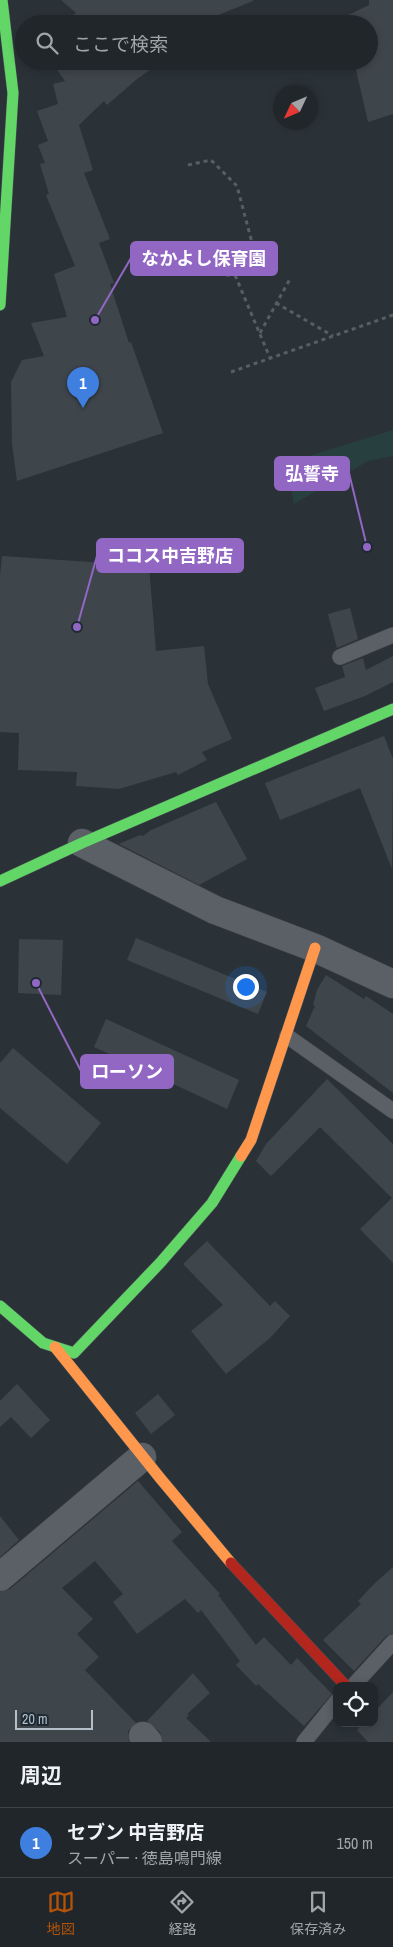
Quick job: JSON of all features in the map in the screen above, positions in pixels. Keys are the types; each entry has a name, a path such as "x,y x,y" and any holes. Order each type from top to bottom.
{"street":[{"path":"0,306 13,93 3,46 2,0"},
{"path":"0,881 82,843 393,709"},
{"path":"82,843 215,910 315,948 393,984"},
{"path":"0,1306 43,1343 74,1353 160,1264 212,1203 251,1140 315,948"},
{"path":"55,1347 142,1457 245,1580 342,1682"},
{"path":"0,1577 142,1457"}],"lane":[{"path":"340,658 393,636"},
{"path":"287,1036 393,1111"},
{"path":"357,1682 393,1642"},
{"path":"304,1742 333,1706"}],"path":[{"path":"188,165 211,160 237,186 255,254 235,275 226,275"},
{"path":"232,258 235,275 270,358"},
{"path":"260,334 290,278"},
{"path":"276,304 334,336"},
{"path":"231,372 393,315"}],"green space":[{"path":"393,430 393,456 368,461 294,504 286,463"}],"building":[{"path":"61,0 253,0 218,15 73,15 76,13"},
{"path":"369,0 393,0 393,114 368,122 356,70 378,70 378,15 348,15 369,5"},
{"path":"57,70 150,70 107,105 104,101 79,125 93,170 84,173 110,239 99,243 114,283 110,284 129,343 131,342 163,433 17,481 12,444 11,382 22,360 44,356 31,323 67,317 54,274 75,266 46,195 49,194 40,164 45,163 38,145 48,141 37,111 58,104 53,84 65,81"},
{"path":"2,556 149,566 156,651 204,646 208,684 232,739 202,752 207,760 178,775 176,772 119,789 76,786 77,772 18,770 19,733 0,732 0,576"},
{"path":"350,608 358,639 337,648 328,614"},
{"path":"393,656 393,682 365,696 324,711 315,688 345,677 342,666 363,658 366,670"},
{"path":"384,736 393,759 392,869 360,788 280,820 265,783"},
{"path":"216,802 247,859 199,885 119,844 140,835 143,836 151,830"},
{"path":"136,938 267,992 258,1014 127,960"},
{"path":"19,939 63,940 61,995 18,993"},
{"path":"326,975 364,999 366,996 393,1014 393,1093 306,1026 315,1006 313,1005 317,990"},
{"path":"106,1019 239,1080 227,1109 94,1047"},
{"path":"13,1048 101,1123 67,1164 0,1108 0,1063"},
{"path":"327,1079 393,1144 393,1263 360,1229 392,1198 320,1127 271,1176 256,1161 266,1144"},
{"path":"207,1241 270,1306 275,1301 290,1316 270,1338 226,1374 191,1331 223,1305 183,1264"},
{"path":"17,1384 50,1420 31,1438 11,1417 0,1427 0,1401"},
{"path":"158,1394 175,1415 151,1434 135,1413"},
{"path":"138,1481 182,1532 172,1541 220,1594 218,1595 256,1645 264,1637 291,1665 297,1658 332,1694 304,1726 258,1684 256,1686 236,1665 240,1661 201,1610 198,1613 185,1599 137,1634 113,1602 123,1594 95,1561 62,1588 93,1619 77,1634 99,1657 85,1670 136,1723 128,1731 129,1742 0,1742 0,1592 10,1589"},
{"path":"0,1516 19,1540 0,1557"},
{"path":"393,1567 393,1633 386,1636 354,1671 323,1640 361,1604 358,1601"},
{"path":"193,1673 210,1693 187,1714 189,1715 186,1718 211,1742 163,1742 160,1732 147,1721"},
{"path":"393,1692 393,1742 368,1742 357,1730 360,1727 378,1727 378,1708"}],"traffic: fast":[{"path":"0,305 13,93 2,0"},
{"path":"0,881 82,843 393,709"},
{"path":"0,1306 43,1343 74,1353 160,1263 212,1203 241,1156"}],"traffic: slow":[{"path":"241,1156 251,1140 315,948"},
{"path":"55,1347 231,1563"}],"traffic: jam":[{"path":"231,1563 342,1682"}],"place":[{"name":"なかよし保育園","path":"95,320"},
{"name":"セブン 中吉野店","path":"83,408"},
{"name":"弘誓寺","path":"367,547"},
{"name":"ココス中吉野店","path":"77,627"},
{"name":"ローソン","path":"36,983"}]}
